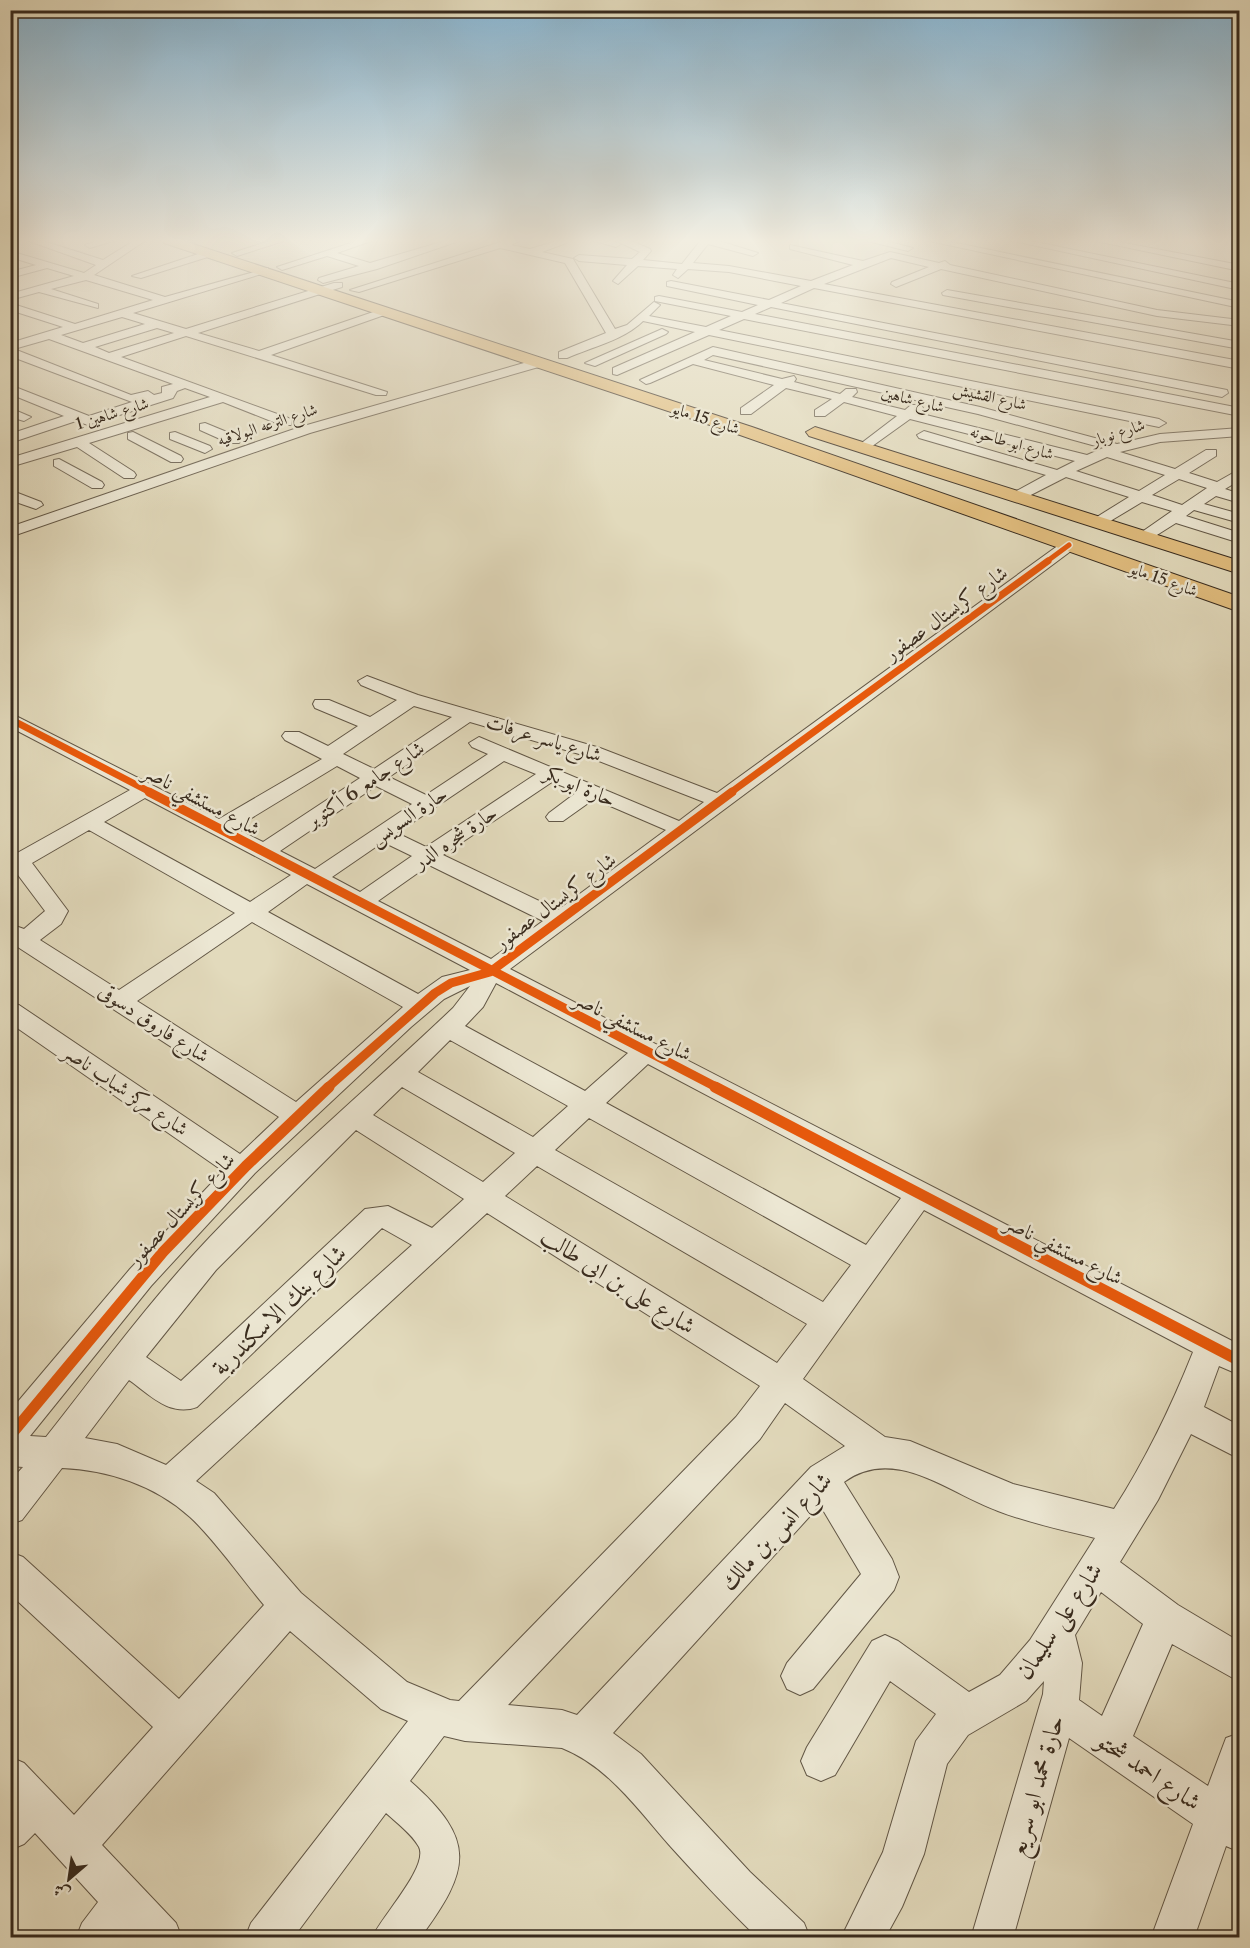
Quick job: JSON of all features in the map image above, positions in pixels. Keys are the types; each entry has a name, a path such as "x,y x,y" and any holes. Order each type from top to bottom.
{"main road":[{"name":"شارع 15 مايو","path":"441,331 800,449 1239,605"},
{"name":"شارع 15 مايو","path":"483,331 675,389"},
{"name":"شارع 15 مايو","path":"725,404 767,417"},
{"path":"728,425 748,421 751,415 746,411"},
{"name":"شارع 15 مايو","path":"800,428 1239,568"},
{"path":"800,449 795,445 796,440 809,435 822,434"}],"street":[{"path":"10,346 43,337 56,331"},
{"path":"29,372 47,367 76,352 138,331"},
{"path":"173,331 256,356 328,331"},
{"path":"13,390 94,368 110,356 193,331"},
{"path":"610,331 613,336"},
{"path":"563,355 622,331"},
{"path":"617,371 711,331 1079,406 1172,420 1239,444"},
{"path":"822,331 1239,412"},
{"path":"746,411 782,384 829,354 874,331"},
{"path":"909,331 1239,396"},
{"path":"864,448 955,380 1032,331"},
{"path":"1060,331 1239,365"},
{"path":"1157,331 1239,346"},
{"path":"1003,458 1047,427 1067,419 1079,406 1108,388 1213,331"},
{"path":"19,332 43,337 76,352"},
{"path":"591,363 662,332"},
{"name":"شارع القشيش","path":"694,361 717,349 802,371 1047,427 1177,474 1228,482 1239,499"},
{"path":"10,363 50,351 110,356 146,369 169,384 171,393 77,416 57,426 10,439"},
{"path":"10,352 118,394"},
{"path":"474,366 515,355"},
{"name":"شارع الترعه البولاقيه","path":"176,459 132,441 159,464 176,459 234,440 286,422 341,405 360,406 386,391 256,356"},
{"path":"646,380 694,361"},
{"name":"شارع شاهين","path":"694,361 907,415 1025,442 1157,486"},
{"name":"شارع الترعه البولاقيه","path":"10,532 360,406 538,363"},
{"path":"39,401 146,369"},
{"path":"710,377 724,369"},
{"path":"1146,440 1118,430 1172,420 1239,376"},
{"path":"77,416 92,403 118,394 169,384 187,384 286,422"},
{"path":"820,413 862,384"},
{"path":"13,390 77,416"},
{"path":"1004,404 1018,393"},
{"name":"شارع شاهين 1","path":"10,464 77,441 224,397"},
{"path":"196,405 219,415"},
{"path":"958,427 980,411"},
{"path":"164,415 201,426 234,440"},
{"name":"شارع ابو طاحونه","path":"870,421 1062,473 1183,511"},
{"name":"شارع نوبار","path":"1016,497 1113,450 1146,440 1239,432"},
{"path":"175,436 205,449"},
{"path":"1163,437 1225,457"},
{"path":"77,441 134,473 77,492"},
{"path":"1097,523 1177,474 1225,457"},
{"path":"58,463 97,485"},
{"path":"1144,537 1228,482"},
{"path":"12,495 32,488"},
{"path":"12,495 41,504 17,512"},
{"path":"1183,511 1239,519"},
{"path":"1183,511 1239,538"},
{"name":"شارع كريستال عصفور","path":"10,1436 128,1292 242,1169 297,1116 420,1006 451,983 490,972 1069,545"},
{"name":"شارع ياسر عرفات","path":"367,681 411,699 593,752 719,801"},
{"path":"334,758 333,753 337,747 411,699"},
{"path":"322,704 372,725"},
{"name":"شارع جامع 6 أكتوبر","path":"263,852 468,715"},
{"name":"شارع مستشفي ناصر","path":"10,719 490,972 1225,1354"},
{"path":"292,736 427,803"},
{"name":"حارة ابو بكر","path":"479,743 681,829"},
{"name":"حارة السويس","path":"120,1001 251,912 381,833 502,753"},
{"path":"218,829 334,758"},
{"name":"حارة شجره الدر","path":"360,903 482,817 552,773"},
{"path":"17,936 53,919 57,911 15,863 145,790"},
{"path":"556,817 592,791"},
{"path":"89,822 420,1006"},
{"path":"381,833 559,920"},
{"name":"شارع فاروق دسوقى","path":"17,936 297,1116"},
{"name":"شارع كريستال عصفور","path":"10,1508 56,1452 125,1360 205,1263 247,1217 448,1028 474,1001 490,972"},
{"name":"شارع مركز شباب ناصر","path":"10,1011 242,1169"},
{"path":"448,1028 870,1261"},
{"path":"170,1483 645,1053"},
{"path":"399,1074 827,1320"},
{"name":"شارع على بن ابى طالب","path":"354,1116 783,1383 878,1451"},
{"path":"266,1938 383,1784 735,1443 783,1383 919,1195"},
{"name":"شارع بنك الاسكندرية","path":"125,1360 179,1397 186,1397 375,1217 388,1217 434,1243"},
{"name":"شارع على سليمان","path":"862,1938 887,1892 903,1854 930,1755 947,1729 966,1713 1013,1688 1029,1671 1056,1633 1122,1528 1146,1489 1185,1413 1225,1354"},
{"path":"1185,1413 1239,1444"},
{"path":"10,1451 56,1452 117,1460 170,1483 202,1505 288,1606 394,1696 450,1719 539,1725 583,1737 606,1750 627,1768 696,1847 789,1938"},
{"name":"شارع انس بن مالك","path":"583,1737 824,1478 838,1464 856,1456 878,1451 909,1454 1007,1498 1122,1528"},
{"path":"800,1676 880,1577 879,1571 824,1478"},
{"path":"1097,1567 1165,1618 1239,1664"},
{"path":"10,1569 180,1726"},
{"path":"74,1845 288,1606"},
{"path":"1110,1743 1165,1618"},
{"name":"حارة محمد ابو سريع","path":"992,1938 1059,1709 1064,1679 1056,1633"},
{"path":"820,1761 885,1654 966,1713"},
{"name":"شارع احمد شحتو","path":"1059,1709 1227,1824"},
{"path":"1172,1938 1227,1824 1239,1752"},
{"path":"383,1784 434,1834 442,1853 436,1875 393,1938"},
{"path":"18,1804 74,1845 161,1938"},
{"path":"97,1938 126,1900"}],"cycle path":[{"path":"10,1436 140,1278 216,1196 307,1107 435,993 451,983 490,972 1069,545"},
{"path":"10,719 1240,1361"}]}
